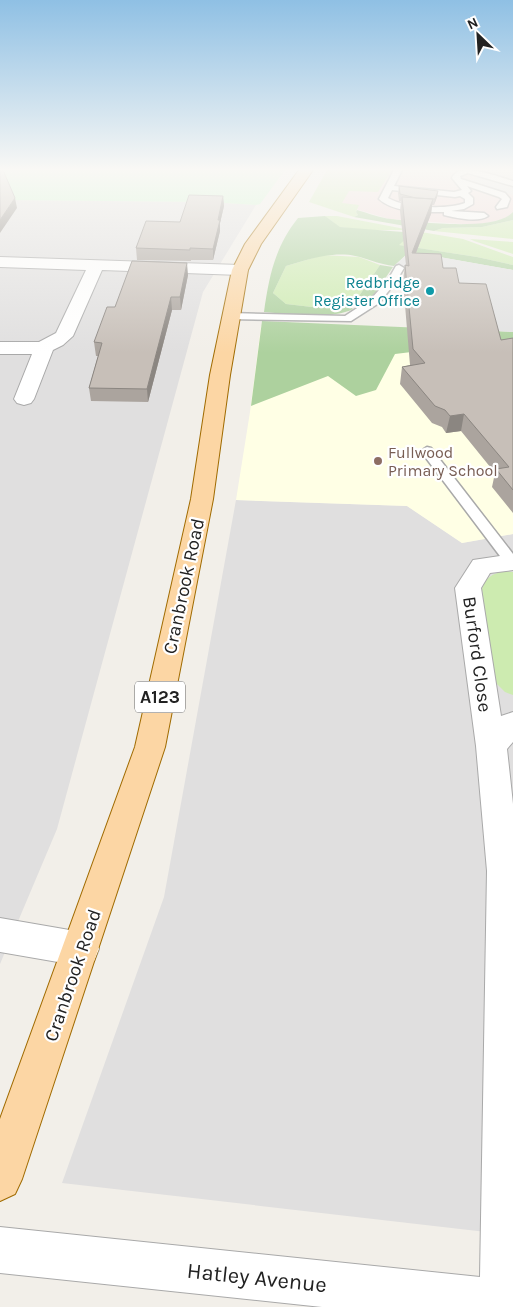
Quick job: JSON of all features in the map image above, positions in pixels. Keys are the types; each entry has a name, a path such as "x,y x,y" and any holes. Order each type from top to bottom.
{"main road":[{"name":"Cranbrook Road","path":"0,1179 150,747 202,500 230,316 240,270 253,244 262,231"}],"street":[{"path":"0,262 240,270"},
{"path":"0,348 44,348 64,336 96,265"},
{"path":"24,400 44,348"},
{"name":"Burford Close","path":"508,1303 502,735 468,588 482,566 512,562"},
{"path":"0,935 81,949"},
{"name":"Hatley Avenue","path":"0,1250 508,1303"}],"lane":[{"path":"230,316 347,319 375,301 392,281 399,268"},
{"path":"427,452 512,562"}],"shaded area":[{"path":"0,231 240,231 203,292 57,829 0,964"},
{"path":"423,254 513,270 513,332 458,329 406,268 394,266 406,255"},
{"name":"Fullwood Primary School","path":"261,326 513,338 513,534 462,543 407,506 236,500"},
{"path":"236,500 407,506 462,543 513,534 513,1235 62,1183 164,897"}],"green space":[{"path":"289,231 403,232 408,237 399,245 477,257 513,265 513,270 422,254 406,255 394,266 351,255 323,256 286,266 273,293 286,304 312,307 348,305 353,309 322,315 264,312 274,262"},
{"path":"415,231 463,239 513,257 513,265 477,257 398,245"},
{"path":"434,231 513,231 513,239"},
{"path":"470,239 513,242 513,254 474,241"},
{"path":"323,255 359,257 380,265 357,299 348,305 312,307 286,304 273,293 286,266"},
{"path":"380,265 393,267 373,296 356,307 350,303 357,299"},
{"path":"262,321 513,332 513,354 436,349 395,354 376,390 356,396 328,376 251,406"},
{"path":"504,571 513,572 513,695 505,692 495,682 482,589 490,577"}],"building":[{"path":"142,231 217,231 213,249 136,248"},
{"path":"405,231 421,231 412,253 441,254 443,268 456,268 459,283 486,284 501,340 513,338 513,490 496,469 509,467 464,414 450,416 445,410 435,406 402,367 425,363 413,349 405,265 409,266"},
{"path":"132,261 187,263 180,297 171,297 147,389 89,388 102,343 94,342 107,307 115,307"}],"place":[{"name":"Redbridge Register Office","path":"430,291"},
{"name":"Fullwood Primary School","path":"378,461"}]}
